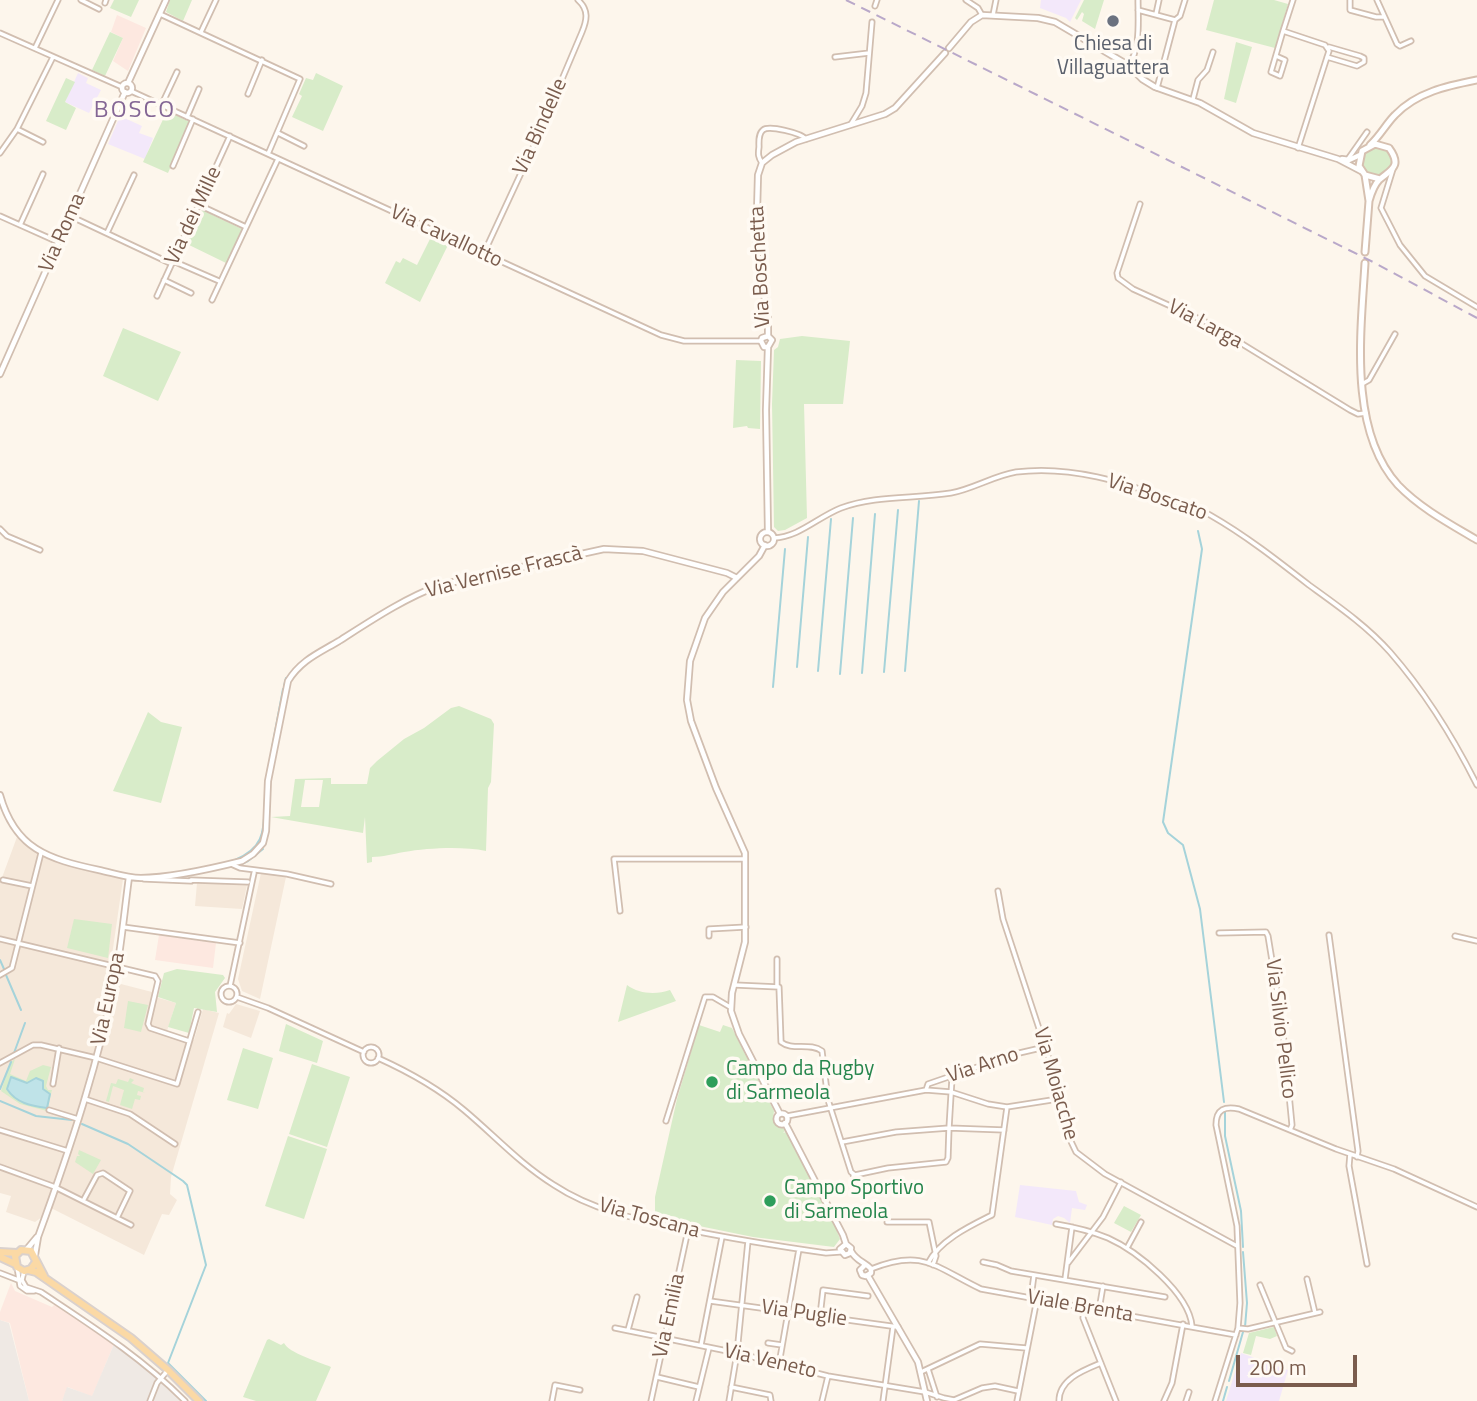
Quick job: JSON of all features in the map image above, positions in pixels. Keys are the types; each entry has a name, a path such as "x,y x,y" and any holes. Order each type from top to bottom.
{"main road":[{"path":"1365,252 1369,201 1359,161 1360,155 1404,106 1422,95 1477,80"},
{"path":"1369,201 1380,179 1388,175 1394,167 1394,157 1385,135 1388,123"},
{"path":"1370,145 1380,144 1389,148"},
{"path":"1364,173 1380,179"},
{"path":"1365,263 1360,340 1362,384 1371,436 1378,455 1398,485 1425,508 1477,540"},
{"path":"0,1255 27,1250 47,1280"},
{"path":"17,1253 21,1268"},
{"path":"0,1255 21,1268 36,1272 131,1338 199,1401"},
{"path":"21,1268 35,1259"}],"street":[{"path":"35,48 58,0"},
{"path":"81,0 99,9"},
{"path":"126,90 131,86 128,83 166,0"},
{"path":"201,32 216,0"},
{"name":"Via Bindelle","path":"483,255 535,143 587,19 585,7 578,0"},
{"path":"875,6 877,0"},
{"path":"966,0 978,8 982,15"},
{"path":"993,15 996,0"},
{"path":"1128,65 1135,50 1138,0"},
{"path":"1156,14 1160,0"},
{"path":"1157,88 1175,20 1180,16 1185,0"},
{"path":"1276,55 1285,60 1281,75 1277,76 1271,72 1292,0"},
{"path":"1350,0 1350,10 1384,17"},
{"path":"1377,0 1397,44 1400,46 1411,41"},
{"path":"1138,10 1175,20"},
{"path":"160,14 300,79 268,154"},
{"path":"806,139 803,135 766,129 759,139 759,158 762,163 780,149 872,120 895,108 971,22 982,15 993,15 1055,22 1128,65 1142,79 1157,88 1193,100 1253,133 1347,161 1364,173"},
{"path":"851,126 866,93 872,22"},
{"path":"1283,32 1360,56 1364,58 1364,62 1357,66 1327,57"},
{"name":"Via Cavallotto","path":"0,33 162,104 483,255 661,335 684,341 761,341"},
{"path":"1298,148 1328,47"},
{"path":"1193,100 1198,80 1207,70 1213,52"},
{"path":"835,57 869,53"},
{"path":"0,153 17,129 53,57"},
{"path":"248,94 262,60"},
{"path":"162,104 177,72"},
{"path":"187,117 200,89"},
{"name":"Via Roma","path":"0,374 126,90"},
{"path":"173,166 193,120"},
{"path":"17,129 43,142"},
{"path":"1347,161 1367,132"},
{"path":"278,133 304,146"},
{"name":"Via dei Mille","path":"157,296 230,136"},
{"path":"1347,161 1360,155"},
{"path":"212,300 278,159"},
{"name":"Via Boschetta","path":"761,341 768,336 767,310 756,248 758,175 762,163"},
{"path":"1394,167 1385,192 1382,215 1415,265 1431,281 1477,307"},
{"path":"20,225 43,174"},
{"path":"107,233 134,175"},
{"path":"1380,179 1385,192"},
{"path":"1375,188 1381,187 1385,192"},
{"name":"Via Larga","path":"1140,204 1117,273 1118,278 1133,289 1208,323 1358,414 1366,413"},
{"path":"199,205 246,227"},
{"path":"0,216 58,242"},
{"path":"70,216 220,282"},
{"path":"164,280 191,293"},
{"path":"1362,384 1369,380 1395,334"},
{"path":"765,545 772,544 774,538 768,532 766,411 768,347 772,343 768,336"},
{"path":"761,341 768,347"},
{"name":"Via Boscato","path":"774,538 789,536 842,507 905,497 947,494 1000,475 1026,471 1090,475 1160,496 1207,513 1261,547 1368,629 1418,685 1457,745 1477,785"},
{"path":"0,529 7,536 40,550"},
{"path":"765,545 761,538 768,532"},
{"path":"765,545 759,556 717,600 699,630 690,661 687,700 691,721 723,807 739,837 746,859 744,951 730,1007 739,1034 780,1114 787,1116 926,1090 951,1092 1007,1107 1058,1099"},
{"name":"Via Vernise Frascà","path":"142,878 242,861 263,844 268,781 288,681 310,657 391,607 440,585 604,549 643,551 737,578"},
{"name":"Via Vernise Frascà","path":"0,795 10,823 20,836 41,853 77,865 130,877 248,882"},
{"path":"0,975 12,968 41,853"},
{"path":"620,911 614,859 746,859"},
{"name":"Via Vernise Frascà","path":"231,864 240,868 331,884"},
{"path":"230,986 254,873"},
{"name":"Via Europa","path":"35,1259 38,1237 78,1121 96,1058 117,967 130,877"},
{"path":"3,880 32,886"},
{"name":"Via Moiacche","path":"998,891 1003,919 1045,1047 1068,1139 1076,1152 1096,1168 1237,1246"},
{"path":"123,927 240,943"},
{"path":"709,936 709,929 746,927"},
{"name":"Via Silvio Pellico","path":"1219,933 1266,932 1268,936 1282,1022 1292,1125 1290,1130"},
{"path":"1329,935 1357,1157"},
{"path":"1455,936 1477,941"},
{"path":"0,939 158,978 148,1024 150,1028 189,1041"},
{"path":"776,959 777,986"},
{"path":"734,984 777,986 781,989 781,1042 819,1048 830,1107 857,1193"},
{"path":"230,986 236,990 237,997 231,1002 223,999 223,989 230,986"},
{"name":"Via Toscana","path":"237,997 364,1052 373,1048 377,1051 378,1058"},
{"path":"666,1121 705,998 713,997 730,1007"},
{"path":"0,1063 37,1044 96,1058 177,1084 198,1012"},
{"name":"Via Arno","path":"926,1090 928,1084 952,1075 1045,1047"},
{"path":"53,1084 59,1048"},
{"name":"Via Toscana","path":"364,1052 363,1057 369,1062 378,1058"},
{"name":"Via Toscana","path":"378,1058 440,1091 481,1124 511,1154 554,1185 607,1211 722,1237 843,1254"},
{"path":"853,1174 947,1161 952,1078"},
{"path":"85,1099 130,1114 175,1144"},
{"path":"930,1264 934,1254 956,1234 992,1214 1007,1107"},
{"name":"Via Silvio Pellico","path":"1216,1401 1238,1328 1240,1303 1237,1226 1216,1125 1218,1113 1225,1107 1239,1109 1357,1157 1395,1169 1477,1207"},
{"path":"49,1110 78,1121"},
{"path":"780,1114 777,1121 780,1124 785,1123"},
{"path":"787,1116 785,1123 846,1244 850,1246 857,1260 871,1269 868,1276"},
{"path":"841,1142 896,1132 950,1128 1004,1130"},
{"path":"0,1130 68,1151"},
{"path":"1350,1154 1349,1167 1367,1264"},
{"path":"0,1167 55,1187 131,1225"},
{"path":"83,1201 97,1175 103,1173 130,1191 117,1218"},
{"path":"1068,1263 1103,1217 1122,1182"},
{"path":"887,1222 929,1222 934,1254"},
{"path":"1127,1248 1141,1222"},
{"path":"1056,1224 1092,1232 1127,1248 1159,1275 1183,1302 1192,1326"},
{"path":"1065,1279 1072,1227"},
{"name":"Via Emilia","path":"651,1401 688,1230"},
{"name":"Via Europa","path":"27,1250 38,1237"},
{"path":"701,1346 722,1237"},
{"name":"Via Moiacche","path":"1223,1239 1237,1240"},
{"path":"729,1401 737,1353 748,1241"},
{"path":"846,1244 841,1247 843,1254 855,1261 862,1275 868,1276"},
{"path":"779,1364 799,1249"},
{"path":"843,1254 851,1251"},
{"name":"Viale Brenta","path":"871,1269 892,1260 917,1259 981,1289 1236,1335"},
{"path":"983,1262 1034,1275 1165,1297"},
{"path":"860,1270 865,1265"},
{"path":"18,1280 21,1268"},
{"path":"21,1268 23,1284 118,1343 162,1377 185,1401"},
{"path":"0,1273 18,1280 23,1289 36,1290"},
{"path":"1030,1298 1034,1275"},
{"path":"868,1276 918,1362 927,1401"},
{"path":"1238,1328 1248,1329 1318,1312 1307,1279"},
{"path":"1261,1285 1286,1348 1292,1352"},
{"path":"1099,1310 1103,1286"},
{"path":"820,1316 823,1290 868,1296"},
{"path":"628,1330 636,1297"},
{"path":"1017,1401 1037,1300"},
{"name":"Via Puglie","path":"710,1301 896,1327"},
{"path":"1084,1308 1083,1318 1116,1401"},
{"path":"1164,1401 1172,1383 1184,1324"},
{"path":"883,1401 896,1327"},
{"name":"Via Veneto","path":"615,1328 737,1353 828,1376 925,1392 956,1400"},
{"path":"768,1343 782,1345"},
{"path":"921,1372 980,1344 1026,1348"},
{"path":"696,1401 709,1348"},
{"path":"1059,1401 1059,1395 1074,1375 1101,1363"},
{"path":"928,1369 937,1397"},
{"path":"150,1401 168,1370"},
{"path":"822,1401 828,1376"},
{"path":"657,1377 699,1387"},
{"path":"552,1401 555,1385 580,1390"},
{"path":"956,1400 982,1388 995,1386 1018,1391"},
{"path":"731,1387 770,1395 771,1401"},
{"path":"1186,1401 1189,1392"}],"shaded area":[{"path":"1041,0 1081,0 1070,22 1040,8"},
{"path":"117,15 146,28 128,71 113,61 123,38 111,32"},
{"path":"78,73 88,78 86,83 101,90 89,113 65,102"},
{"path":"120,116 142,126 139,133 153,138 145,159 108,144"},
{"path":"17,837 42,855 71,866 123,879 110,969 117,983 152,992 152,996 176,1003 167,1031 194,1040 203,1009 219,1013 171,1177 170,1194 177,1200 169,1215 162,1214 144,1255 53,1209 35,1222 6,1212 11,1196 0,1193 0,883"},
{"path":"261,873 286,877 260,999 242,991 238,979"},
{"path":"197,883 247,885 242,909 195,906"},
{"path":"159,935 216,943 213,968 155,960"},
{"path":"236,1004 260,1011 251,1038 223,1027 227,1013 229,1014"},
{"path":"1020,1185 1076,1191 1079,1202 1087,1205 1085,1210 1072,1208 1070,1223 1058,1216 1053,1219 1052,1225 1015,1217"},
{"path":"11,1283 15,1291 52,1307 55,1304 114,1344 92,1397 68,1387 62,1401 29,1401 10,1323 0,1320 0,1312"},
{"path":"0,1320 9,1323 29,1401 0,1401"},
{"path":"114,1344 142,1365 180,1401 62,1401 67,1387 92,1396"},
{"path":"1241,1353 1288,1370 1279,1401 1226,1401"}],"green space":[{"path":"114,0 139,0 131,17 110,8"},
{"path":"170,0 192,0 183,21 166,12"},
{"path":"1084,0 1104,0 1095,29 1082,21 1082,12 1077,20 1075,18"},
{"path":"1214,0 1274,0 1288,4 1275,48 1206,30"},
{"path":"110,32 123,38 105,76 92,70"},
{"path":"1236,42 1252,47 1236,103 1224,99"},
{"path":"316,73 343,86 323,131 292,117 302,96 299,94 306,78 313,80"},
{"path":"66,78 75,82 65,102 76,108 66,130 46,121"},
{"path":"167,111 190,122 168,173 143,162"},
{"path":"1377,147 1388,151 1392,162 1388,173 1377,177 1366,173 1362,162 1366,151"},
{"path":"202,210 242,229 226,263 185,243"},
{"path":"432,235 449,243 420,302 385,283 396,261 400,263 403,258 417,265"},
{"path":"123,328 181,352 158,401 103,376"},
{"path":"802,336 850,341 843,404 804,404 807,518 778,531 774,527 774,350 780,339"},
{"path":"736,360 761,361 760,429 747,426 733,428"},
{"path":"459,706 491,719 494,724 486,851 424,849 372,857 372,862 367,863 365,817 363,833 271,817 290,816 295,779 331,778 331,784 367,784 370,768 377,761 404,739 451,708","holes":["305,780 323,780 319,807 301,807"]},
{"path":"148,712 161,722 182,727 161,803 113,791"},
{"path":"74,919 112,924 108,958 67,948"},
{"path":"177,969 223,975 225,978 215,992 217,1012 194,1008 189,1033 168,1027 176,1003 158,997 164,973"},
{"path":"627,985 648,993 670,990 676,1001 618,1022"},
{"path":"128,1001 148,1005 141,1032 124,1028"},
{"path":"286,1024 323,1041 317,1063 279,1051"},
{"path":"699,1025 720,1032 723,1025 732,1028 774,1111 773,1119 783,1128 783,1133 786,1132 834,1224 840,1239 834,1247 753,1237 655,1217 655,1197 677,1099"},
{"path":"243,1048 273,1058 258,1109 227,1100"},
{"path":"15,1059 10,1074 26,1081 30,1071 43,1065 51,1067 46,1086 48,1090 52,1090 47,1111 20,1104 1,1091 11,1062"},
{"path":"312,1064 350,1077 327,1147 289,1134"},
{"path":"130,1078 134,1080 131,1083 144,1088 143,1092 146,1093 138,1091 140,1100 135,1099 132,1109 120,1105 124,1090 113,1086 109,1102 106,1101 111,1083 116,1084 118,1079 128,1082"},
{"path":"288,1136 327,1149 304,1219 265,1206"},
{"path":"79,1150 101,1160 93,1174 75,1162 77,1156 80,1156"},
{"path":"1124,1206 1141,1215 1131,1232 1114,1223"},
{"path":"1274,1327 1277,1336 1270,1339 1256,1336 1251,1355 1243,1353 1249,1333"},
{"path":"269,1339 281,1345 284,1343 297,1353 331,1367 316,1401 256,1401 243,1397"}],"water":[{"path":"11,1077 27,1083 36,1078 43,1081 43,1089 50,1094 47,1108 30,1105 15,1098 7,1089"}],"waterway":[{"path":"905,671 919,501"},
{"path":"884,672 898,510"},
{"path":"862,673 875,514"},
{"path":"840,674 853,518"},
{"path":"818,671 831,519"},
{"path":"1198,531 1202,549 1163,822 1168,833 1183,845 1200,909 1224,1102"},
{"path":"797,667 808,537"},
{"path":"773,687 785,549"},
{"path":"284,686 286,678"},
{"path":"272,748 283,689"},
{"path":"235,860 253,849 258,842 263,828 265,798"},
{"path":"239,865 263,849"},
{"path":"0,960 4,969"},
{"path":"6,975 21,1010"},
{"path":"14,1053 25,1023"},
{"path":"0,1089 11,1062"},
{"path":"0,1101 36,1116 72,1120"},
{"path":"1225,1112 1225,1136 1241,1211 1243,1247"},
{"path":"82,1124 128,1144 187,1185 206,1265 168,1363 206,1401"},
{"path":"1243,1252 1247,1303 1245,1327"},
{"path":"1229,1381 1243,1332"},
{"path":"1223,1401 1227,1387"}],"railway":[{"path":"846,0 1373,262 1477,318"}],"place":[{"name":"Chiesa di Villaguattera","path":"1113,21"},
{"name":"Campo da Rugby di Sarmeola","path":"712,1082"},
{"name":"Campo Sportivo di Sarmeola","path":"770,1201"}],"district":[{"name":"BOSCO","path":"135,111"}]}
